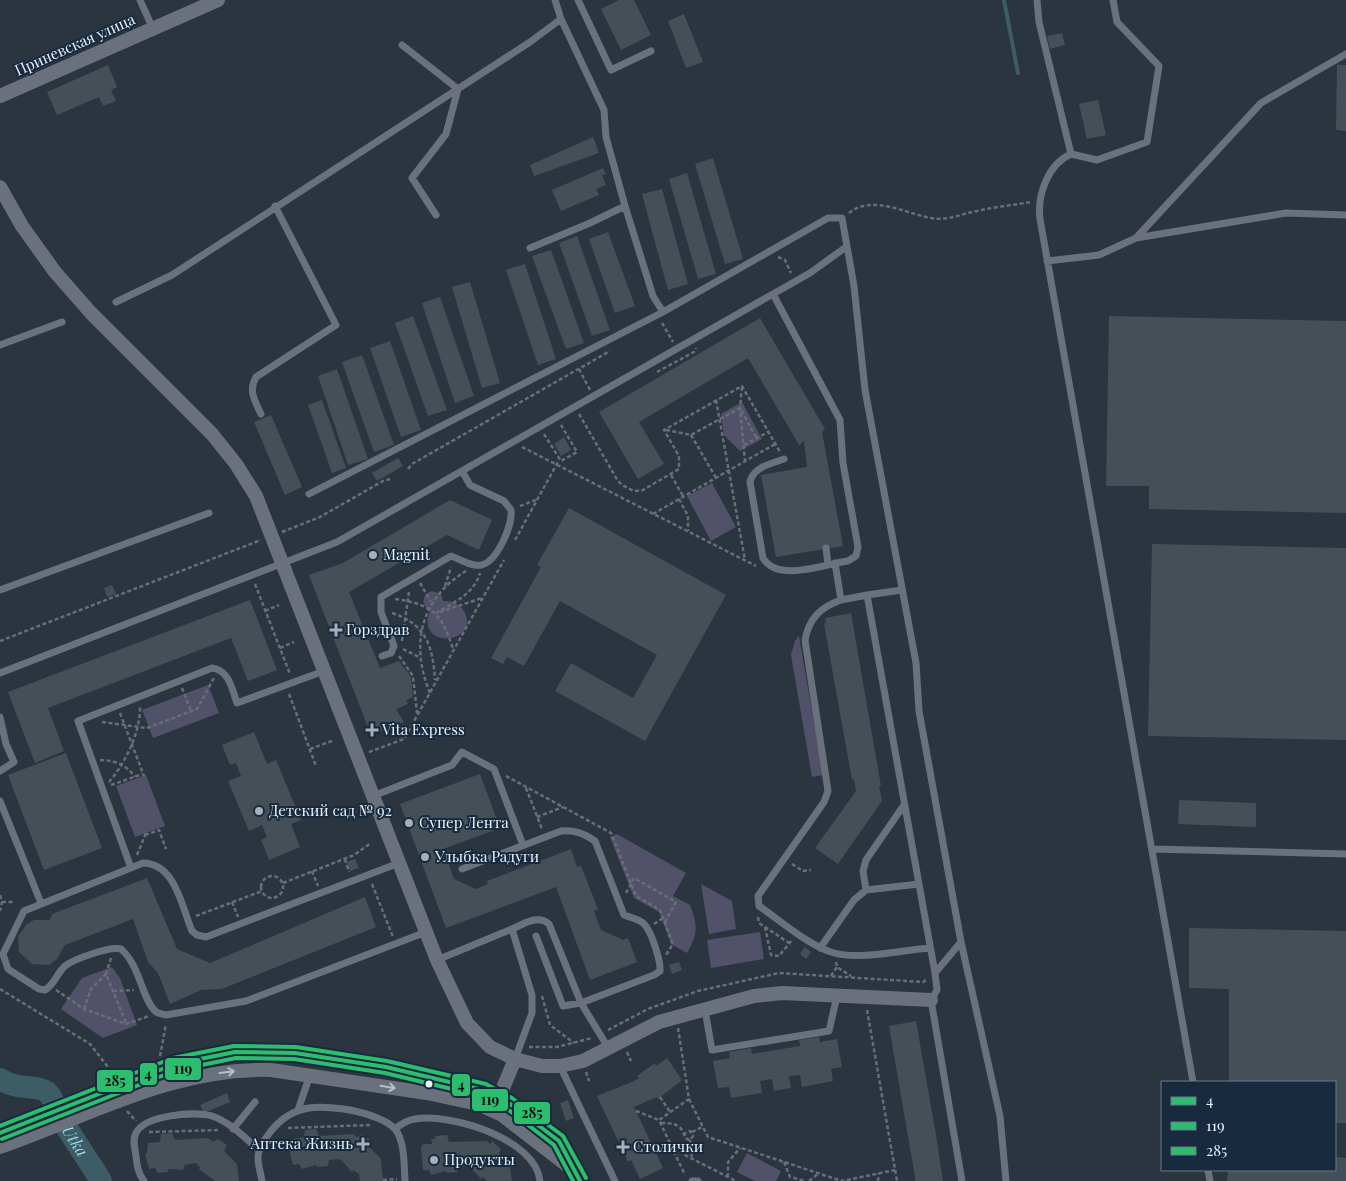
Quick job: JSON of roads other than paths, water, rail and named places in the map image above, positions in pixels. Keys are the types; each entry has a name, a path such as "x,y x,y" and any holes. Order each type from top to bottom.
{"street":[{"name":"Приневская улица","path":"0,96 218,0"},
{"path":"0,187 22,226 55,272 91,313 212,434 236,464 256,496 437,960 467,1023 490,1046 515,1059 542,1066 560,1066 583,1061 609,1049 645,1028 676,1017 754,996 782,993 931,1000"},
{"path":"0,1147 33,1136 94,1103 175,1064 235,1052 270,1051 386,1067 456,1082 496,1104 522,1129 571,1168 580,1181"},
{"path":"496,1104 515,1059"},
{"path":"0,1133 28,1122 94,1103 214,1073 246,1069 437,1094 478,1104 496,1104"}],"lane":[{"path":"140,0 153,29"},
{"path":"555,0 561,19 604,110 606,137 625,206 653,296 663,312"},
{"path":"578,0 612,70 650,51"},
{"path":"1037,0 1039,22 1071,154"},
{"path":"1113,0 1117,22 1159,66 1147,142 1097,160 1071,154 1061,158 1047,179 1040,201 1040,219 1193,1081"},
{"path":"116,302 172,275 275,206 458,89 561,19"},
{"path":"402,45 458,89"},
{"path":"1136,238 1261,103 1346,54"},
{"path":"436,215 412,178 446,134 458,89"},
{"path":"262,414 251,393 252,384 256,377 336,325 275,206"},
{"path":"530,248 625,206"},
{"path":"1047,261 1099,255 1136,238 1286,213 1346,215"},
{"path":"309,494 663,312 828,218 842,218 854,286 865,390 916,663 919,711 960,942 1000,1116 1006,1181"},
{"path":"0,673 337,542 773,294 846,247"},
{"path":"773,294 840,420 844,463 858,546 856,556 848,561 785,572 767,565 763,558 750,482 752,475 757,470 784,459"},
{"path":"0,345 62,322"},
{"path":"382,656 391,653 398,647 381,612 381,597 450,556 479,565 492,559 511,526 511,510 504,501 470,485 462,471"},
{"path":"0,590 209,513"},
{"path":"826,548 832,563 841,600"},
{"path":"902,590 841,600 824,606 808,625 805,640 828,791 824,802 758,896 759,906 820,948 834,953 849,956 930,948"},
{"path":"867,595 937,990 931,1000 962,1181"},
{"path":"131,868 78,720 212,668 219,669 225,674 237,703 324,671"},
{"path":"0,718 6,744 14,762 0,771"},
{"path":"372,796 452,766 462,752 494,769 523,845"},
{"path":"0,801 41,903"},
{"path":"866,890 863,871 866,860 904,805"},
{"path":"462,868 561,831 573,830 584,834 594,841 624,915 643,923 648,928 661,964 660,971 654,976 567,1007 560,1003 536,936"},
{"path":"1152,849 1346,854"},
{"path":"399,864 206,937 197,935 192,931 169,876 162,868 153,863 143,863 24,911 3,954 8,969 38,989 45,990 51,986 66,966 114,947 125,953 137,970 157,1013 166,1015 246,1001 426,932"},
{"path":"820,948 854,900 866,890 919,884"},
{"path":"437,960 537,919 544,919 549,924 582,1003 609,1049"},
{"path":"512,929 532,995 532,1013 515,1059"},
{"path":"934,973 960,942"},
{"path":"705,1010 712,1050 829,1030 837,996"},
{"path":"560,1066 615,1181"},
{"path":"298,1110 310,1076"},
{"path":"233,1129 255,1102"},
{"path":"262,1181 258,1159 260,1150 274,1128 289,1113 298,1110 322,1108 368,1114 395,1129 401,1140 405,1179"},
{"path":"144,1181 137,1168 134,1142 141,1126 156,1118 198,1114 212,1116 233,1129 260,1150"},
{"path":"395,1129 404,1122 429,1118 467,1124 484,1130 509,1141 532,1159 537,1167 540,1181"},
{"path":"692,1181 698,1181"}],"waterway":[{"path":"1004,0 1018,73"},
{"name":"Utka","path":"0,1079 13,1085 37,1088 49,1094 65,1124 101,1181"}],"place":[{"name":"Magnit","path":"373,555"},
{"name":"Горздрав","path":"336,630"},
{"name":"Vita Express","path":"372,730"},
{"name":"Детский сад № 92","path":"259,811"},
{"name":"Супер Лента","path":"409,823"},
{"name":"Улыбка Радуги","path":"425,857"},
{"name":"Аптека Жизнь","path":"363,1144"},
{"name":"Столички","path":"623,1147"},
{"name":"Продукты","path":"434,1160"}]}
